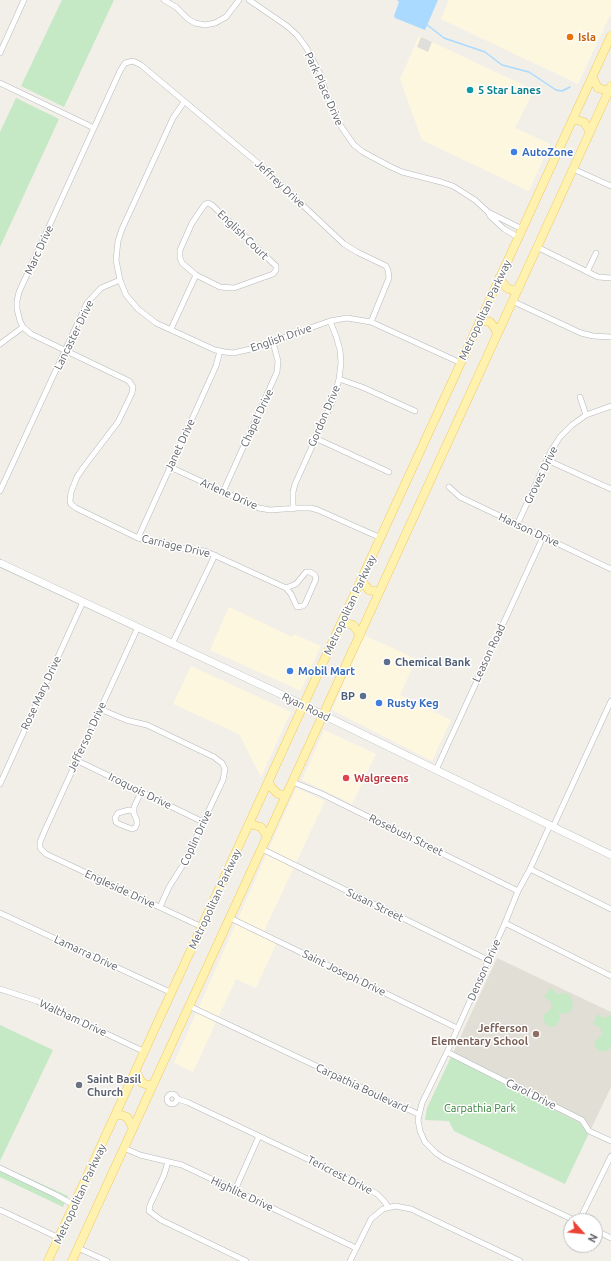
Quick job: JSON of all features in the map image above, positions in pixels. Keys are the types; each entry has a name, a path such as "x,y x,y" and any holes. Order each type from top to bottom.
{"main road":[{"name":"Metropolitan Parkway","path":"48,1261 343,622 460,363 611,36"},
{"path":"592,77 598,88 605,90 610,88"},
{"name":"Metropolitan Parkway","path":"72,1261 610,88"},
{"path":"572,119 584,122 590,132"},
{"path":"499,278 507,288 512,290 517,289"},
{"path":"480,320 490,322 497,333"},
{"name":"Ryan Road","path":"0,563 323,715 611,855"},
{"path":"362,579 369,590 379,592"},
{"path":"343,622 353,625 360,635"},
{"path":"269,782 271,787 278,794 286,795"},
{"path":"250,824 261,828 267,838"},
{"path":"136,1072 142,1083 153,1085"},
{"path":"116,1115 127,1117 133,1128"}],"street":[{"path":"0,52 24,0"},
{"path":"164,0 176,7 188,19 195,23 205,25 216,23 226,17 239,0"},
{"name":"Park Place Drive","path":"249,0 287,26 297,35 306,47 320,74 328,99 338,122 354,145 374,159 391,168 453,186 475,200 499,222 504,229 520,233"},
{"name":"Jeffrey Drive","path":"128,61 141,65 259,164 344,244 386,266 389,278 370,322"},
{"name":"Marc Drive","path":"23,327 18,316 17,309 19,292 120,71 128,61"},
{"path":"0,83 94,128"},
{"path":"120,280 116,260 120,234 173,118 184,102"},
{"path":"573,169 611,186"},
{"name":"English Court","path":"208,203 212,205 276,266 276,270 273,274 234,288 220,287 196,275 182,263 180,258 180,250 192,223 205,204 208,203"},
{"name":"Park Place Drive","path":"499,222 520,233"},
{"path":"536,247 587,272 598,276 611,278"},
{"path":"587,272 596,253"},
{"path":"171,329 196,275"},
{"name":"English Drive","path":"120,280 126,295 138,309 151,320 220,351 233,353 241,352 330,321 347,318 370,322 460,363"},
{"name":"Lancaster Drive","path":"0,491 86,305 92,297 105,286 120,280"},
{"path":"512,301 581,332 593,336 611,337"},
{"name":"Gordon Drive","path":"293,509 293,492 295,484 334,398 339,380 341,364 340,350 330,321"},
{"path":"0,344 23,327 37,338 65,351"},
{"name":"Chapel Drive","path":"223,492 277,372 278,361 273,342"},
{"name":"Carriage Drive","path":"65,351 128,381 133,387 132,393 118,422 77,477 71,492 71,504 76,508 138,538 160,541 178,547 200,550 215,555 286,588"},
{"name":"Janet Drive","path":"138,538 216,366 220,351"},
{"path":"339,380 362,387 415,411"},
{"path":"580,397 586,415"},
{"name":"Groves Drive","path":"517,525 553,447 560,437 586,415 611,406"},
{"path":"315,438 389,472"},
{"path":"547,460 610,487"},
{"name":"Arlene Drive","path":"170,467 262,509 280,510 303,508 318,510 381,538"},
{"name":"Hanson Drive","path":"450,487 460,497 611,569"},
{"name":"Leason Road","path":"436,770 543,537"},
{"path":"172,644 215,555"},
{"path":"306,572 310,572 315,575 316,579 303,606 296,606 294,604 291,594 286,588 296,584 306,572"},
{"name":"Rose Mary Drive","path":"0,784 83,602"},
{"name":"Jefferson Drive","path":"40,848 40,842 76,760 138,627"},
{"name":"Denson Drive","path":"418,1114 505,923 518,891 552,826 611,701"},
{"name":"Coplin Drive","path":"100,709 122,718 147,725 214,758 224,766 225,769 225,776 183,865 160,908"},
{"name":"Iroquois Drive","path":"76,760 203,822"},
{"name":"Rosebush Street","path":"293,782 329,798 518,891"},
{"path":"132,809 141,792"},
{"name":"Engleside Drive","path":"40,848 46,854 202,927"},
{"name":"Susan Street","path":"262,849 488,960"},
{"path":"530,869 611,909"},
{"name":"Lamarra Drive","path":"0,913 172,993"},
{"name":"Saint Joseph Drive","path":"230,918 457,1028"},
{"path":"505,923 611,976"},
{"name":"Waltham Drive","path":"0,989 37,1001 145,1052"},
{"name":"Carpathia Boulevard","path":"189,1006 418,1114 418,1125 421,1136 428,1147 443,1158 563,1214"},
{"name":"Carol Drive","path":"447,1052 582,1120 589,1131 611,1141"},
{"name":"Tericrest Drive","path":"177,1099 187,1102 372,1190 388,1207"},
{"path":"235,1190 259,1136"},
{"name":"Highlite Drive","path":"124,1148 140,1155 182,1165 356,1248"},
{"path":"582,1213 611,1156"},
{"path":"168,1162 164,1175 150,1205 149,1211 161,1220 246,1261"},
{"path":"0,1168 56,1194 74,1205"},
{"path":"350,1261 371,1220 378,1212 388,1207 399,1206 411,1209 520,1261"},
{"path":"0,1210 59,1238"},
{"path":"78,1248 106,1261"}],"shaded area":[{"path":"449,0 611,0 611,13 578,84 441,19"},
{"path":"419,36 534,90 515,128 550,144 529,191 422,140 400,79"},
{"path":"421,37 432,42 428,52 417,47"},
{"path":"229,607 292,637 294,634 321,646 301,691 210,650"},
{"path":"364,635 416,659 400,695 451,720 432,761 332,710"},
{"path":"191,666 291,712 261,777 239,734 173,704"},
{"path":"324,730 376,754 352,804 302,780"},
{"path":"296,788 325,801 264,931 279,938 256,988 236,979 193,1072 174,1063"},
{"name":"Jefferson Elementary School","path":"497,958 611,1012 611,1087 591,1129 451,1057"}],"green space":[{"path":"62,0 114,0 64,107 21,86"},
{"path":"16,98 59,119 0,247 0,132"},
{"path":"550,988 558,994 566,993 571,997 573,1003 572,1010 565,1014 558,1013 560,1017 557,1025 552,1027 547,1025 543,1016 551,1009 551,1002 544,997"},
{"path":"597,1014 604,1018 611,1015 610,1049 603,1052 599,1051 594,1045 597,1039 602,1035 600,1027 593,1024"},
{"path":"0,1025 53,1050 0,1161"},
{"name":"Carpathia Park","path":"451,1057 591,1129 565,1184 454,1131 449,1121 425,1120 427,1108"},
{"path":"0,1165 68,1196 63,1207 0,1177"}],"water":[{"path":"397,0 438,0 425,30 395,18 394,16 399,2"}],"waterway":[{"path":"426,24 444,38 485,52 502,65 529,72 556,90 562,91 570,87"}],"place":[{"name":"Isla","path":"570,37"},
{"name":"5 Star Lanes","path":"470,90"},
{"name":"AutoZone","path":"514,152"},
{"name":"Chemical Bank","path":"387,662"},
{"name":"Mobil Mart","path":"290,671"},
{"name":"BP","path":"363,696"},
{"name":"Rusty Keg","path":"379,703"},
{"name":"Walgreens","path":"346,778"},
{"name":"Jefferson Elementary School","path":"536,1034"},
{"name":"Saint Basil Church","path":"79,1085"}]}
